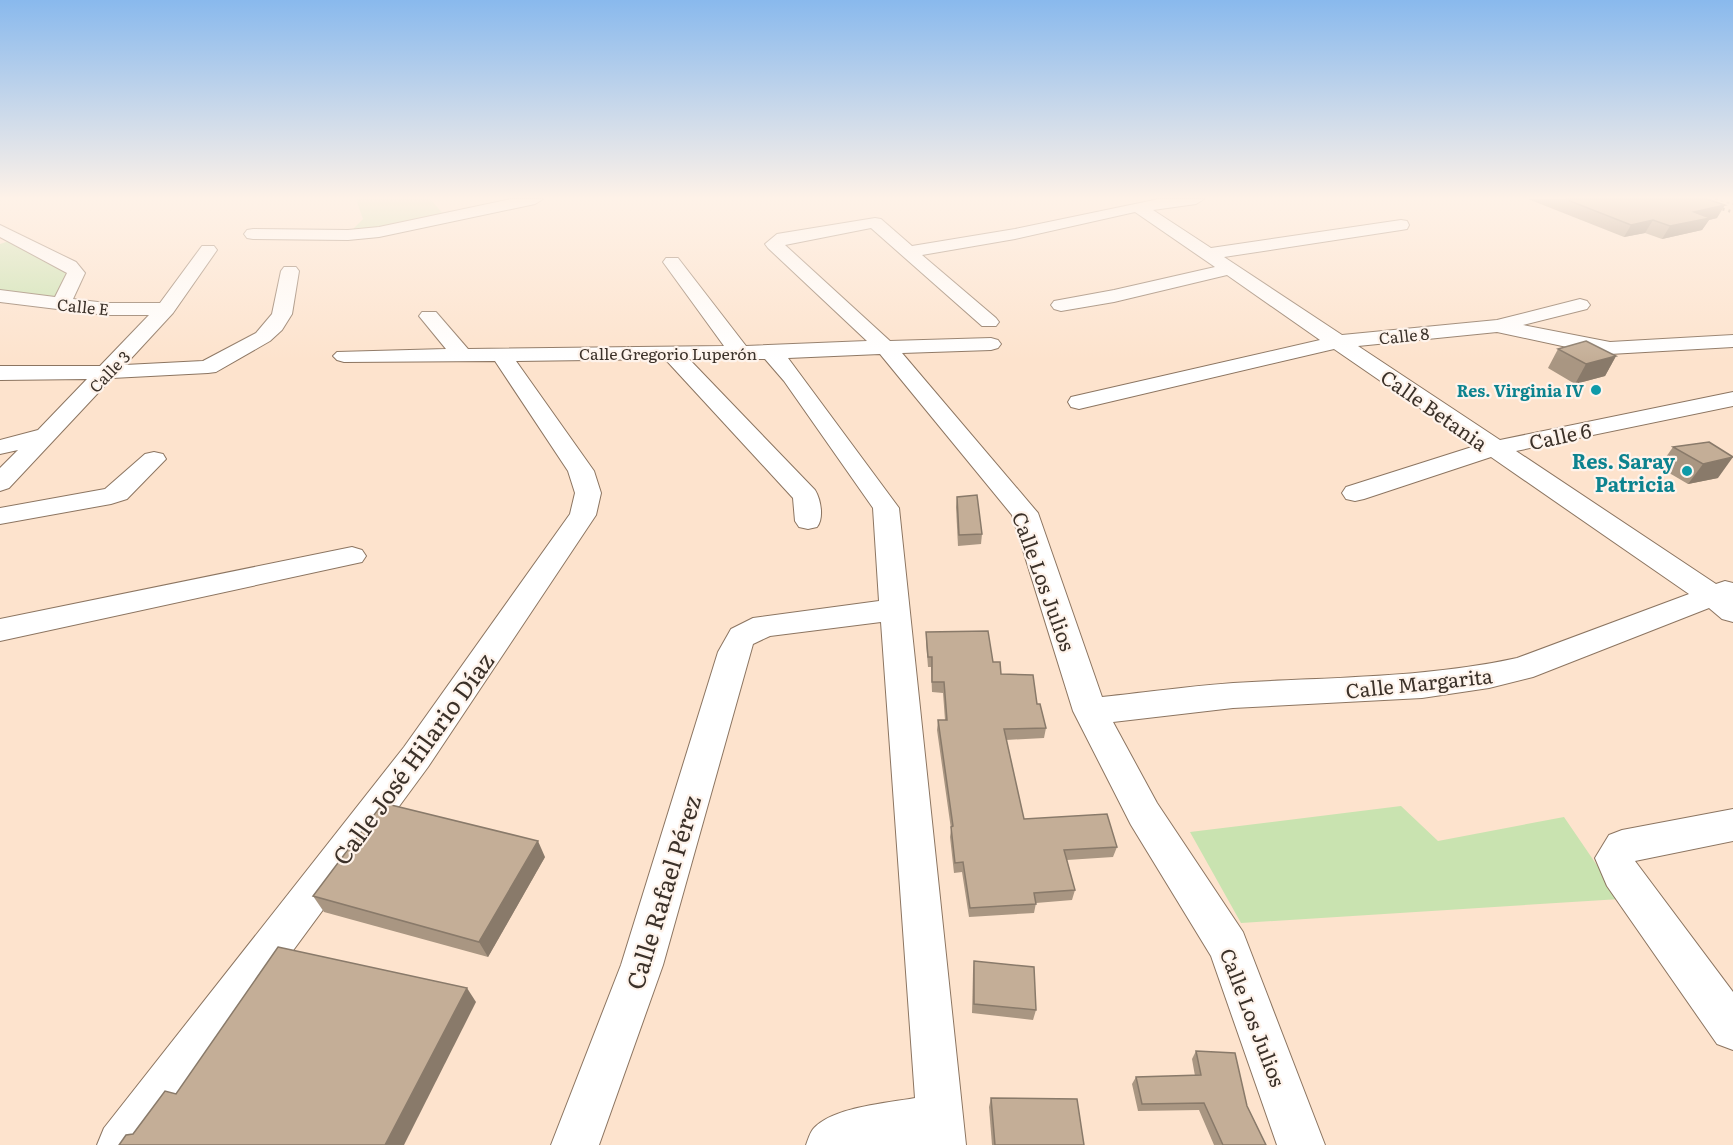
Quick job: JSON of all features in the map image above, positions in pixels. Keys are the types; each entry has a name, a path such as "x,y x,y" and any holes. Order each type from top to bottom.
{"street":[{"path":"44,252 70,266 76,273 61,304"},
{"name":"Calle 3","path":"0,483 109,372 166,309 206,252"},
{"name":"Calle Los Julios","path":"783,252 887,349 1025,513 1090,711 1144,814 1228,946 1301,1145"},
{"name":"Calle Los Julios","path":"908,252 989,322"},
{"path":"1209,254 1219,252"},
{"name":"Calle Betania","path":"1209,254 1492,449 1726,599"},
{"path":"672,261 755,353 792,376 886,508 941,1131 843,1136 830,1145"},
{"path":"1061,305 1114,296 1230,269"},
{"path":"0,373 109,372 208,367 263,337 275,326 282,314 290,271"},
{"name":"Calle E","path":"0,296 106,309 166,309"},
{"path":"1497,326 1580,304"},
{"path":"429,316 461,354"},
{"name":"Calle 8","path":"1079,402 1338,342 1497,326 1590,346 1611,348 1733,341"},
{"name":"Calle Gregorio Luperón","path":"344,356 755,353 991,344"},
{"name":"Calle José Hilario Díaz","path":"121,1145 416,757 583,515 588,494 581,471 501,354"},
{"path":"672,354 806,496 808,521"},
{"name":"Calle 6","path":"1355,493 1492,449 1733,399"},
{"path":"0,447 45,435"},
{"path":"0,516 111,496 118,493 154,459"},
{"path":"0,630 352,556"},
{"name":"Calle Margarita","path":"1090,711 1250,695 1384,688 1495,676 1522,669 1726,599"},
{"name":"Calle Rafael Pérez","path":"575,1145 642,965 734,652 742,637 764,626 894,610"},
{"path":"1733,825 1622,847 1614,858 1621,874 1733,1028"}],"green space":[{"path":"0,252 30,252 68,273 56,298 0,292"},
{"path":"1401,806 1438,841 1564,817 1620,899 1241,923 1190,832"}],"building":[{"path":"1586,341 1616,356 1586,364 1558,349"},
{"path":"1709,442 1733,457 1703,464 1673,447"},
{"path":"977,495 982,534 959,535 957,497"},
{"path":"988,631 993,662 1000,662 1001,674 1033,675 1037,704 1040,704 1046,728 1004,729 1024,819 1107,814 1117,847 1064,850 1075,890 1034,893 1036,904 970,908 963,862 955,863 951,827 953,826 938,720 947,720 944,682 932,682 932,657 928,657 926,632"},
{"path":"383,803 538,841 479,942 313,896"},
{"path":"278,947 467,988 385,1145 119,1145 126,1135 133,1134 165,1091 176,1094"},
{"path":"974,961 1034,967 1036,1010 974,1004"},
{"path":"1196,1051 1235,1053 1247,1106 1266,1145 1223,1145 1204,1103 1142,1104 1136,1077 1201,1075"},
{"path":"991,1098 1077,1099 1084,1145 995,1145"}],"place":[{"name":"Res. Virginia IV","path":"1596,390"},
{"name":"Res. Saray Patricia","path":"1687,471"}]}
